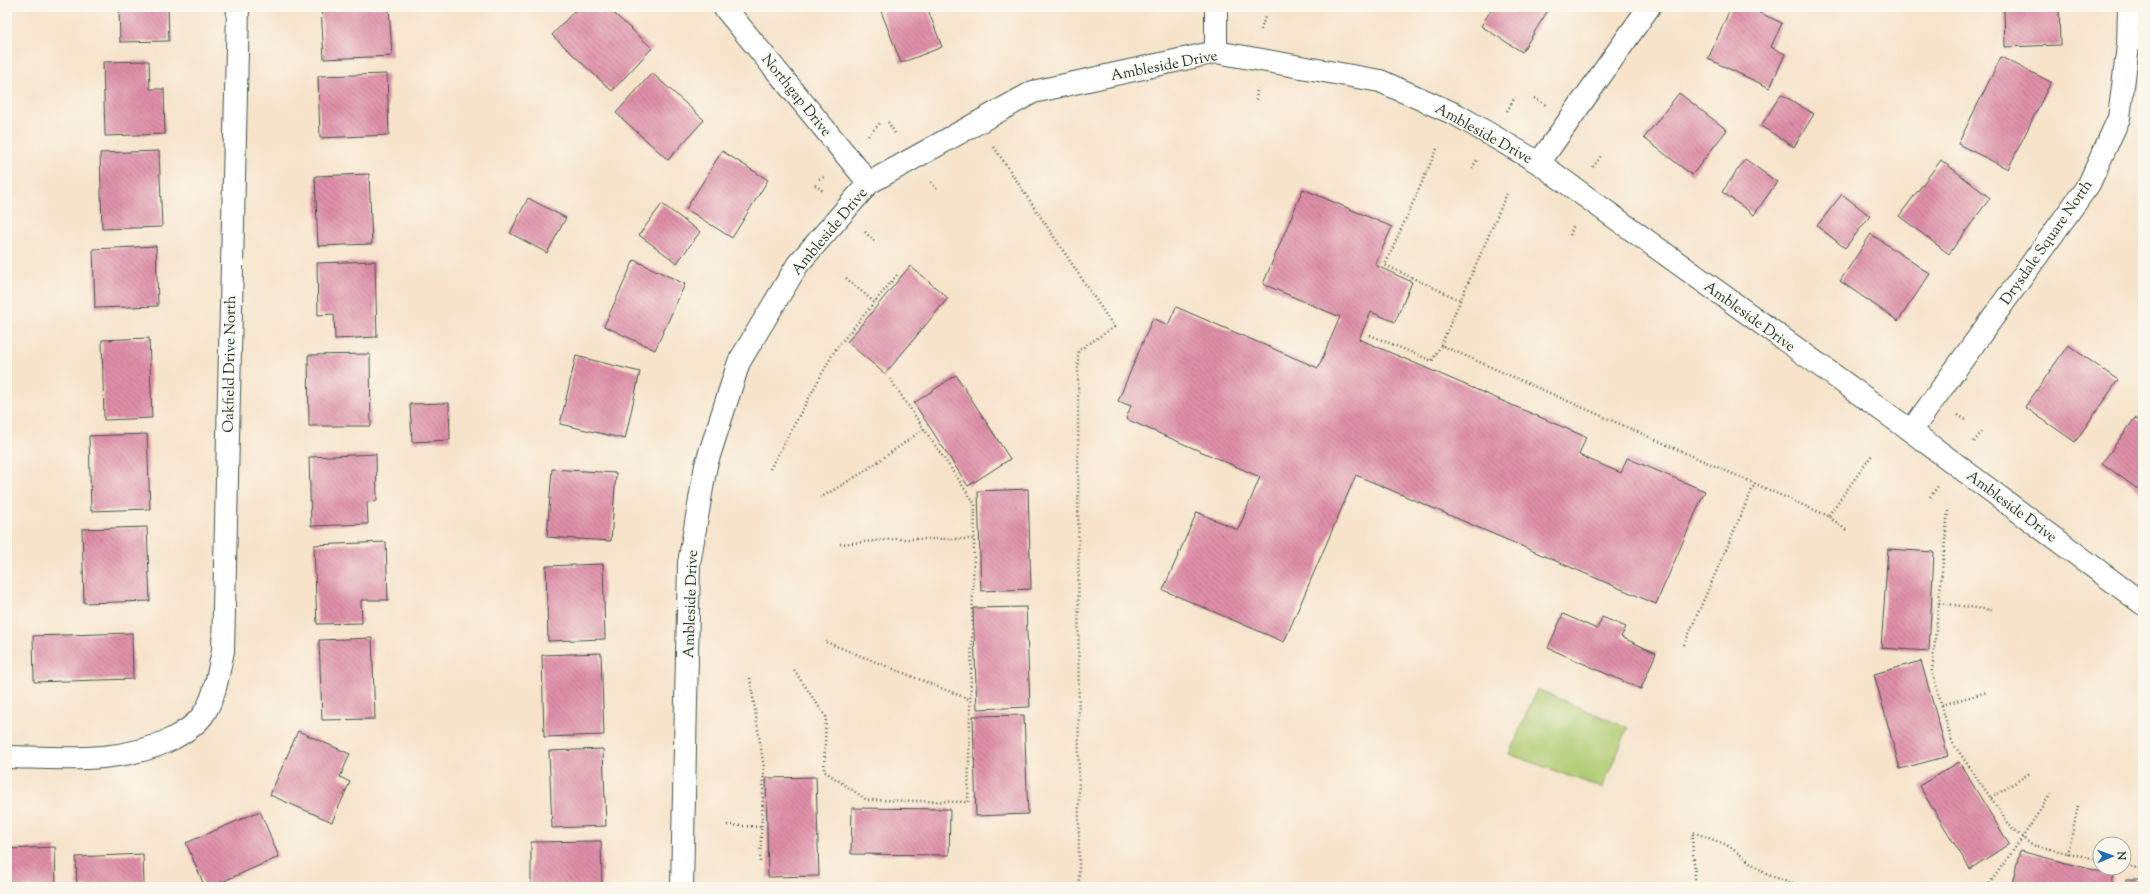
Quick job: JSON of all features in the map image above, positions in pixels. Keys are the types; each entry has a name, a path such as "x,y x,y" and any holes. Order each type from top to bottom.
{"street":[{"name":"Oakfield Drive North","path":"7,757 100,758 127,755 157,746 184,733 202,716 213,697 223,651 238,7"},
{"name":"Northgap Drive","path":"724,7 869,183"},
{"path":"1216,7 1216,52"},
{"path":"1539,163 1649,7"},
{"name":"Drysdale Square North","path":"1911,431 2089,184 2119,118 2128,46 2128,7"},
{"name":"Ambleside Drive","path":"682,887 689,563 706,465 739,362 798,264 869,183 1033,92 1216,52 1380,81 1457,115 1539,163 1911,431 2143,604"}],"path":[{"path":"1241,12 1254,12"},
{"path":"1259,37 1265,17"},
{"path":"1505,116 1515,97"},
{"path":"1534,98 1546,105"},
{"path":"888,122 898,140"},
{"path":"866,138 880,123"},
{"path":"978,123 1114,327 1078,352 1079,887"},
{"path":"1437,149 1385,265 1460,300"},
{"path":"1370,335 1432,361 1441,345 1508,191"},
{"path":"860,228 876,243"},
{"path":"770,469 835,350 897,275"},
{"path":"846,278 874,302"},
{"path":"1441,345 1828,516 1846,530"},
{"path":"794,670 826,717 824,771 867,800 968,802 975,504 890,379"},
{"path":"1956,414 1966,420"},
{"path":"820,498 862,473 924,429"},
{"path":"1973,443 1982,431"},
{"path":"1828,516 1872,454"},
{"path":"1684,645 1755,483"},
{"path":"1948,511 1932,671 1952,742 2013,830 2022,838 2032,845 2092,858"},
{"path":"840,544 896,539 974,539"},
{"path":"1939,603 1992,610"},
{"path":"826,642 971,700"},
{"path":"750,678 764,768 760,862"},
{"path":"1942,705 1987,692"},
{"path":"1991,798 2030,773"},
{"path":"1987,887 2022,838 2052,792"},
{"path":"2068,854 2078,806"},
{"path":"727,825 762,827"},
{"path":"1695,887 1696,868 1691,846 1693,832 1727,845 1766,874 1801,887"},
{"path":"2132,867 2143,869"},
{"path":"725,886 808,887"}],"green space":[{"path":"1537,689 1628,728 1602,788 1509,754"}],"building":[{"path":"119,7 168,7 169,41 120,42"},
{"path":"321,7 389,7 392,56 324,59"},
{"path":"578,7 607,7 652,48 612,91 552,35"},
{"path":"892,7 927,7 942,47 901,63 881,11"},
{"path":"1493,7 1550,7 1522,52 1481,26"},
{"path":"1731,7 1747,7 1782,23 1771,47 1785,54 1770,88 1708,59"},
{"path":"2004,7 2059,7 2060,45 2005,47"},
{"path":"2001,57 2051,82 2008,169 1958,144"},
{"path":"149,61 150,89 164,89 165,134 105,136 103,62"},
{"path":"652,73 704,120 668,160 616,113"},
{"path":"387,74 389,135 320,138 318,76"},
{"path":"1679,93 1727,130 1692,175 1644,138"},
{"path":"1781,94 1814,114 1794,147 1761,126"},
{"path":"159,151 162,227 102,229 100,153"},
{"path":"722,151 768,180 732,238 686,209"},
{"path":"1745,159 1777,182 1754,215 1722,192"},
{"path":"1941,160 1990,198 1949,254 1899,216"},
{"path":"369,174 372,244 318,246 315,176"},
{"path":"1303,189 1392,227 1375,265 1412,282 1395,322 1371,312 1359,339 1586,437 1579,455 1621,473 1627,458 1705,491 1656,604 1356,475 1284,642 1163,590 1197,512 1238,530 1260,477 1126,419 1131,406 1118,401 1153,318 1168,325 1176,307 1318,368 1340,317 1263,284"},
{"path":"1842,194 1870,216 1845,248 1817,226"},
{"path":"528,198 566,218 547,253 510,233"},
{"path":"662,204 700,232 677,263 639,235"},
{"path":"1871,234 1930,274 1898,321 1840,281"},
{"path":"156,246 158,306 95,308 93,249"},
{"path":"634,260 685,284 655,350 604,326"},
{"path":"375,261 377,337 335,339 334,314 318,315 317,263"},
{"path":"910,266 948,298 885,374 847,342"},
{"path":"149,338 152,418 104,420 102,340"},
{"path":"2068,345 2118,380 2075,442 2025,407"},
{"path":"370,354 371,426 309,426 308,355"},
{"path":"576,356 640,372 625,439 560,424"},
{"path":"956,375 1010,459 968,486 914,403"},
{"path":"449,403 450,440 412,442 410,404"},
{"path":"2135,418 2143,424 2143,493 2102,463"},
{"path":"147,434 150,509 91,511 89,436"},
{"path":"376,454 377,501 367,502 368,524 311,526 309,457"},
{"path":"552,469 616,473 611,541 547,537"},
{"path":"1028,489 1031,589 981,591 978,491"},
{"path":"147,527 150,601 84,603 82,529"},
{"path":"386,542 388,600 361,600 362,623 317,624 314,545"},
{"path":"1888,549 1934,552 1929,651 1881,648"},
{"path":"603,564 605,639 548,641 546,566"},
{"path":"1026,607 1030,707 977,709 973,608"},
{"path":"1563,614 1597,629 1602,617 1626,627 1621,637 1656,653 1641,689 1548,648"},
{"path":"132,633 133,679 34,682 33,636"},
{"path":"372,638 375,719 322,720 319,640"},
{"path":"601,653 604,735 544,737 542,655"},
{"path":"1921,661 1948,756 1900,769 1874,674"},
{"path":"1024,715 1028,814 976,816 973,716"},
{"path":"298,731 350,754 340,777 350,782 332,822 270,795"},
{"path":"603,749 606,826 552,828 549,751"},
{"path":"1959,762 2009,844 1970,869 1919,786"},
{"path":"816,777 819,876 768,877 766,778"},
{"path":"852,808 950,809 949,855 851,854"},
{"path":"260,811 279,857 210,887 205,887 186,843"},
{"path":"601,841 602,887 531,887 531,842"},
{"path":"55,847 56,887 7,887 7,849"},
{"path":"2020,851 2092,870 2092,876 2113,876 2110,887 2011,887"},
{"path":"143,854 144,887 77,887 76,857"},
{"path":"2126,879 2143,879 2143,887 2126,887"}]}
